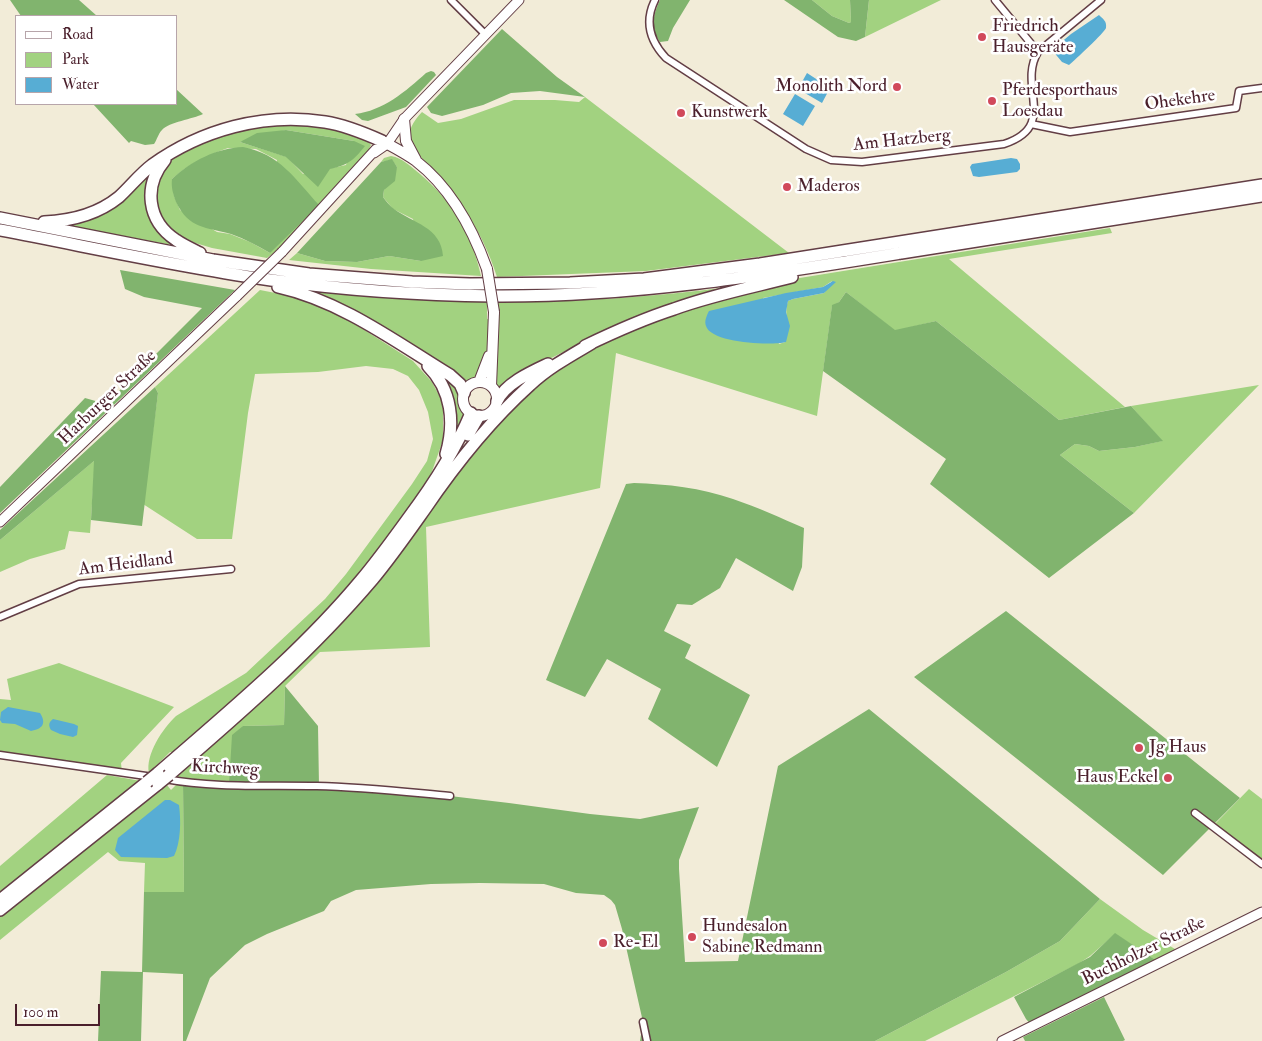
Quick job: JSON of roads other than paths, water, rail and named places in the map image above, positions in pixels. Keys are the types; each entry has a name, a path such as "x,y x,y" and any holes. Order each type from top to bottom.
{"highway":[{"path":"25,222 62,221 102,208 117,198 150,166 174,151 207,135 250,123 283,120 325,122 343,126 385,142"},
{"path":"174,151 160,166 153,181 150,194 152,210 159,225 176,241 213,260"},
{"path":"0,218 213,260 309,274 412,282 470,284 570,283 644,278 792,259 1262,185"},
{"path":"0,230 202,268 275,280 352,289 421,294 495,296 573,294 655,288 762,275 1262,196"},
{"path":"497,401 506,390 534,371 633,324 689,304 844,262"},
{"path":"202,268 230,279 288,289 315,298 371,326 456,379 464,393"},
{"path":"420,508 517,397 545,372 592,343"},
{"path":"403,346 424,362 438,377 448,401 451,416 450,434 445,457 420,508"},
{"path":"0,910 268,688 326,632 384,565 475,415"},
{"path":"0,900 158,779"}],"main road":[{"path":"404,119 406,141 416,161"},
{"path":"385,142 416,161 443,187 467,221 487,269 494,312 491,386 496,394 497,401 492,411 486,415 475,415 463,403 464,393 470,385 479,382 491,386"},
{"path":"479,382 493,346"}],"street":[{"path":"451,0 484,34"},
{"name":"Harburger Straße","path":"0,522 282,252 385,142 393,129 519,0"},
{"name":"Am Hatzberg","path":"655,0 651,8 649,29 652,40 666,58 791,140 824,158 850,162 874,161 1004,144 1016,140 1024,134 1031,124"},
{"path":"995,0 1038,52"},
{"path":"1031,124 1034,112 1032,61 1038,52 1101,0"},
{"name":"Ohekehre","path":"1031,124 1070,132 1236,108 1239,91 1262,88"},
{"name":"Am Heidland","path":"0,617 79,584 231,569"},
{"name":"Kirchweg","path":"0,755 179,782 229,785 319,786 450,796"},
{"path":"1195,814 1262,864"},
{"name":"Buchholzer Straße","path":"1002,1041 1262,912"},
{"path":"643,1022 647,1041"}],"water":[{"path":"1099,15 1106,24 1104,31 1069,65 1062,62 1052,50"},
{"path":"807,73 830,88 822,103 798,89"},
{"path":"795,94 815,106 803,126 783,114"},
{"path":"1011,158 1017,159 1020,164 1020,169 1017,172 979,177 973,176 970,167 972,164"},
{"path":"833,281 836,282 824,293 788,301 786,312 790,326 786,342 768,344 730,340 710,332 705,324 709,311 786,293 823,287"},
{"path":"8,707 40,713 43,720 41,727 31,731 15,724 2,723 0,720 1,712"},
{"path":"53,719 78,726 77,735 73,737 51,730 49,724"},
{"path":"165,800 170,800 179,805 180,831 174,856 167,858 121,857 115,850 118,838"}],"place":[{"name":"Friedrich Hausgeräte","path":"982,37"},
{"name":"Monolith Nord","path":"897,87"},
{"name":"Pferdesporthaus Loesdau","path":"992,101"},
{"name":"Kunstwerk","path":"681,113"},
{"name":"Maderos","path":"787,187"},
{"name":"Jg Haus","path":"1139,748"},
{"name":"Haus Eckel","path":"1168,778"},
{"name":"Hundesalon Sabine Redmann","path":"692,937"},
{"name":"Re-El","path":"603,943"}]}
